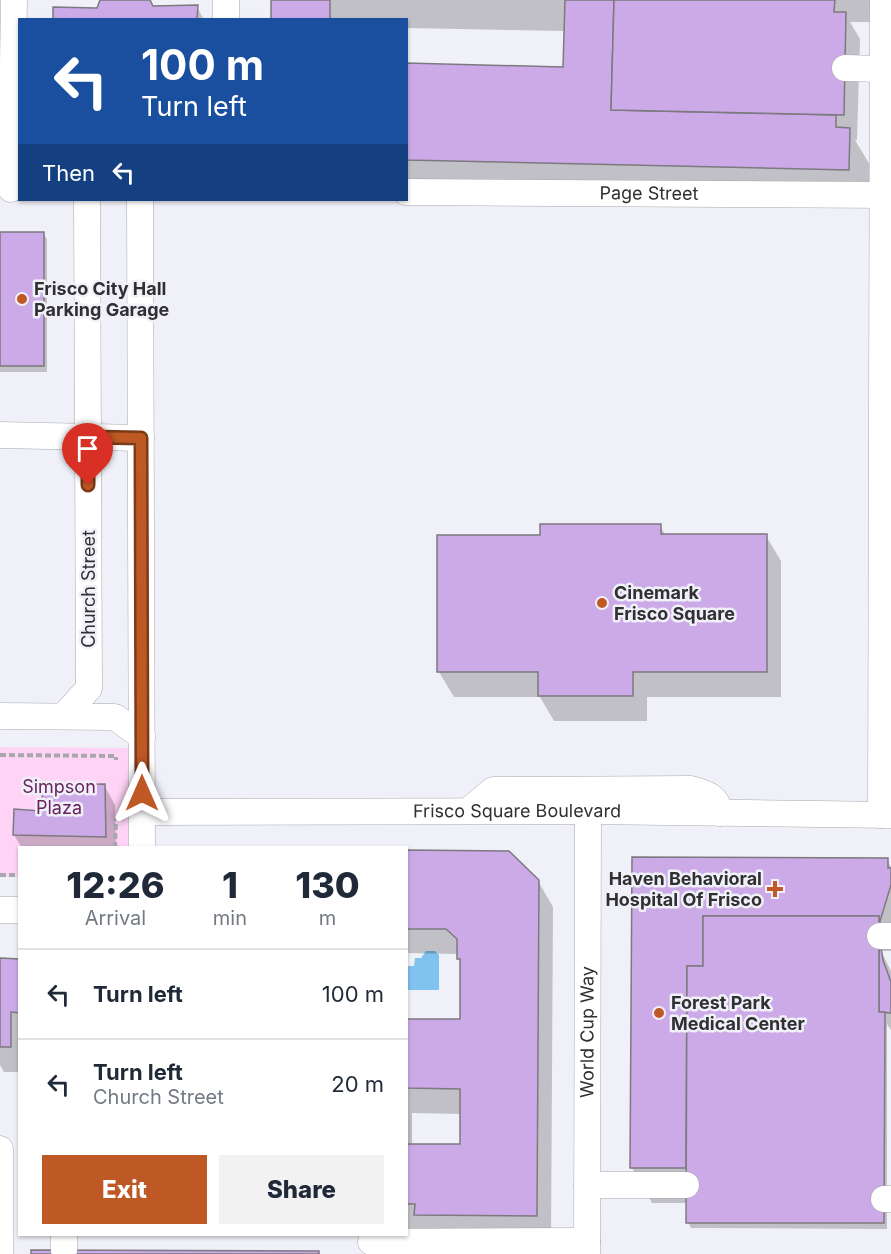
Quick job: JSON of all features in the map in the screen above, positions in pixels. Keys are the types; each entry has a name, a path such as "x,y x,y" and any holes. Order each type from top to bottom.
{"street":[{"path":"10,189 15,0"},
{"path":"226,0 226,18"},
{"path":"883,0 882,69 886,195 886,815"},
{"path":"845,68 882,69"},
{"name":"Page Street","path":"408,192 886,195"},
{"name":"Church Street","path":"64,716 89,688 87,201"},
{"path":"140,201 142,846"},
{"path":"0,435 141,438"},
{"path":"0,716 115,717 141,737"},
{"path":"468,811 493,790 691,789 709,794 718,804 720,813"},
{"name":"Frisco Square Boulevard","path":"142,812 588,811 886,815"},
{"name":"World Cup Way","path":"587,1247 588,811"},
{"path":"0,910 18,910"},
{"path":"0,1149 0,1254"},
{"path":"587,1185 686,1185"},
{"path":"371,1242 587,1247"}],"path":[{"path":"0,755 116,756 116,768"},
{"path":"115,846 116,813"},
{"path":"0,875 18,875"}],"green space":[{"name":"Simpson Plaza","path":"0,747 130,748 128,846 18,846 18,877 0,877"}],"water":[{"path":"426,951 435,951 439,955 439,990 408,990 408,966 414,966 415,958 421,958"}],"building":[{"path":"100,0 150,0 153,6 198,5 197,18 53,18 53,7 97,8"},
{"path":"271,0 330,0 330,18 271,18"},
{"path":"565,0 614,0 611,110 836,115 836,127 850,128 849,170 408,160 408,63 563,67"},
{"path":"614,0 835,0 834,12 846,12 844,115 611,110"},
{"name":"Frisco City Hall Parking Garage","path":"0,232 44,232 44,366 0,366"},
{"name":"Cinemark Frisco Square","path":"540,524 661,524 661,534 767,534 767,672 633,672 633,696 538,696 538,672 437,672 437,535 540,535"},
{"path":"105,784 106,837 13,835 14,809 41,811 43,785"},
{"path":"408,850 509,851 539,880 537,1216 414,1215 415,1204 408,1204 408,1144 460,1144 460,1089 408,1088 408,1019 460,1019 460,959 457,959 457,939 446,929 408,929"},
{"name":"Forest Park Medical Center","path":"632,857 888,858 888,868 891,868 891,885 880,921 880,941 883,960 891,982 891,1013 879,1012 879,916 703,916 703,966 687,966 686,1168 630,1168"},
{"path":"703,916 879,916 879,1012 885,1012 884,1223 686,1223 687,966 703,966"},
{"path":"0,958 18,959 18,1013 11,1012 11,1047 0,1047"},
{"path":"31,1250 319,1251 319,1254 31,1254"}],"place":[{"name":"Frisco City Hall Parking Garage","path":"22,299"},
{"name":"Cinemark Frisco Square","path":"602,603"},
{"name":"Haven Behavioral Hospital Of Frisco","path":"775,889"},
{"name":"Forest Park Medical Center","path":"659,1013"}],"route":[{"path":"88,485 88,437 141,438 142,793"}]}
